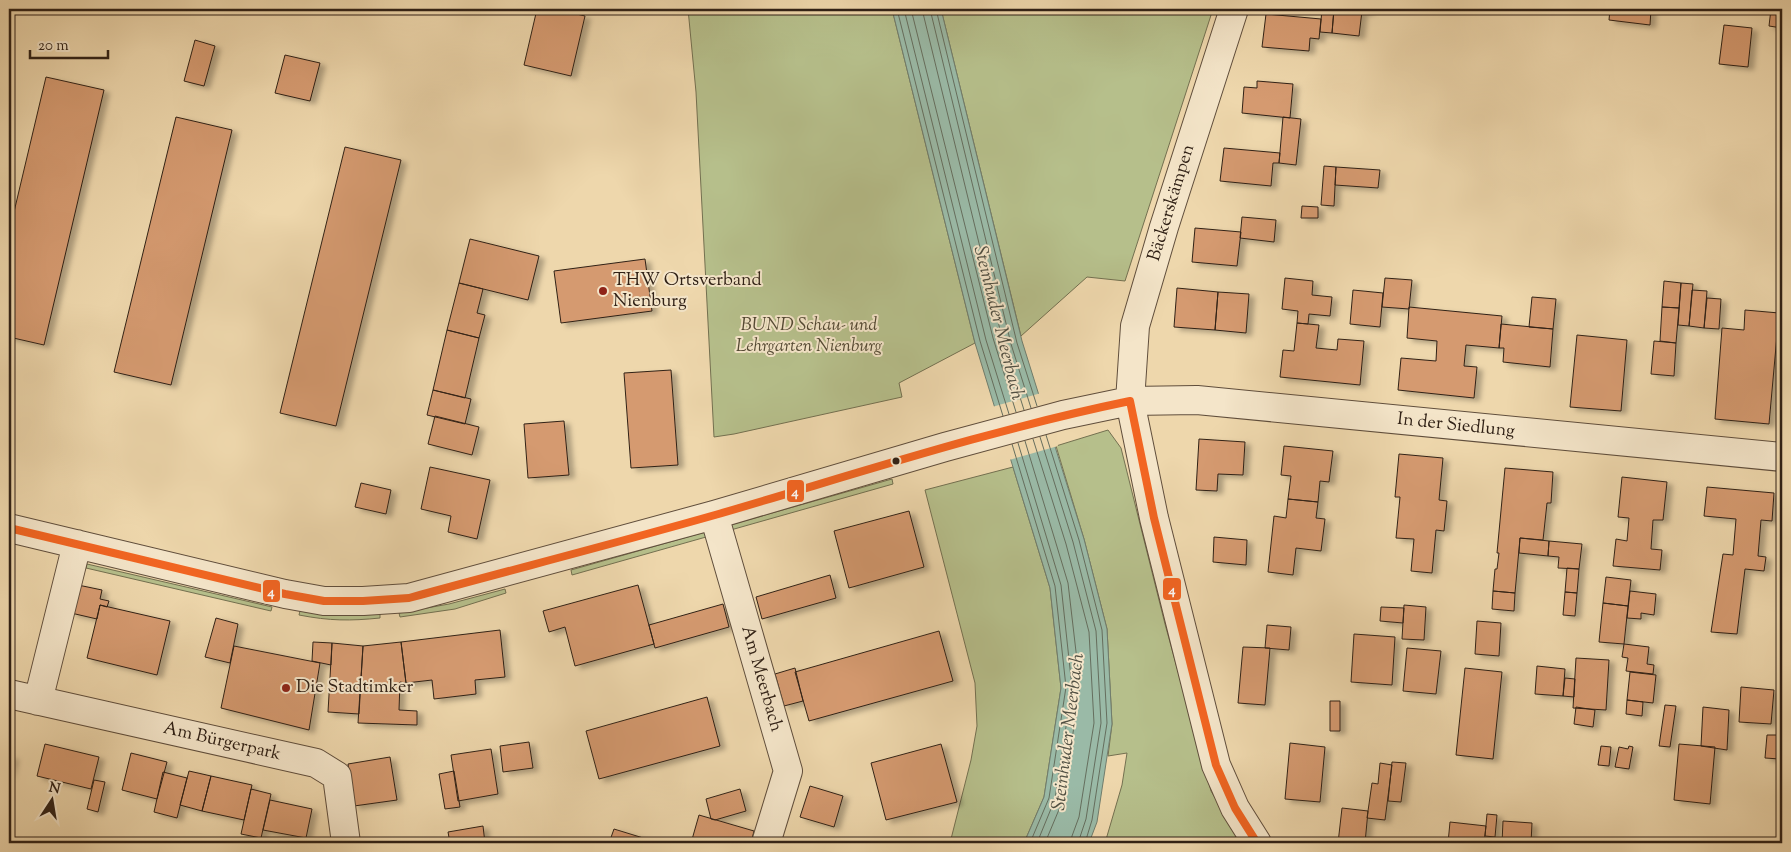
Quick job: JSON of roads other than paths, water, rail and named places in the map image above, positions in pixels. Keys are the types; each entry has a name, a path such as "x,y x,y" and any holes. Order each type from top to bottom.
{"street":[{"name":"Bäckerskämpen","path":"1234,9 1164,227 1135,326 1130,401 1154,518 1216,765 1235,808 1257,843"},
{"name":"In der Siedlung","path":"9,528 285,594 324,601 363,601 409,598 714,515 1063,415 1130,401 1197,400 1782,457"},
{"name":"Am Meerbach","path":"714,515 788,771 766,843"},
{"path":"38,701 76,544"},
{"name":"Am Bürgerpark","path":"9,694 316,763 337,776 346,843"}],"water":[{"name":"Steinhuder Meerbach","path":"892,9 941,9 1022,341 1084,539 1107,629 1112,724 1097,822 1089,843 1024,843 1044,797 1061,688 1050,588 975,343"}],"place":[{"name":"THW Ortsverband Nienburg","path":"603,291"},
{"name":"Die Stadtimker","path":"286,688"}],"park label":[{"name":"BUND Schau- und Lehrgarten Nienburg","path":"809,336"}]}
